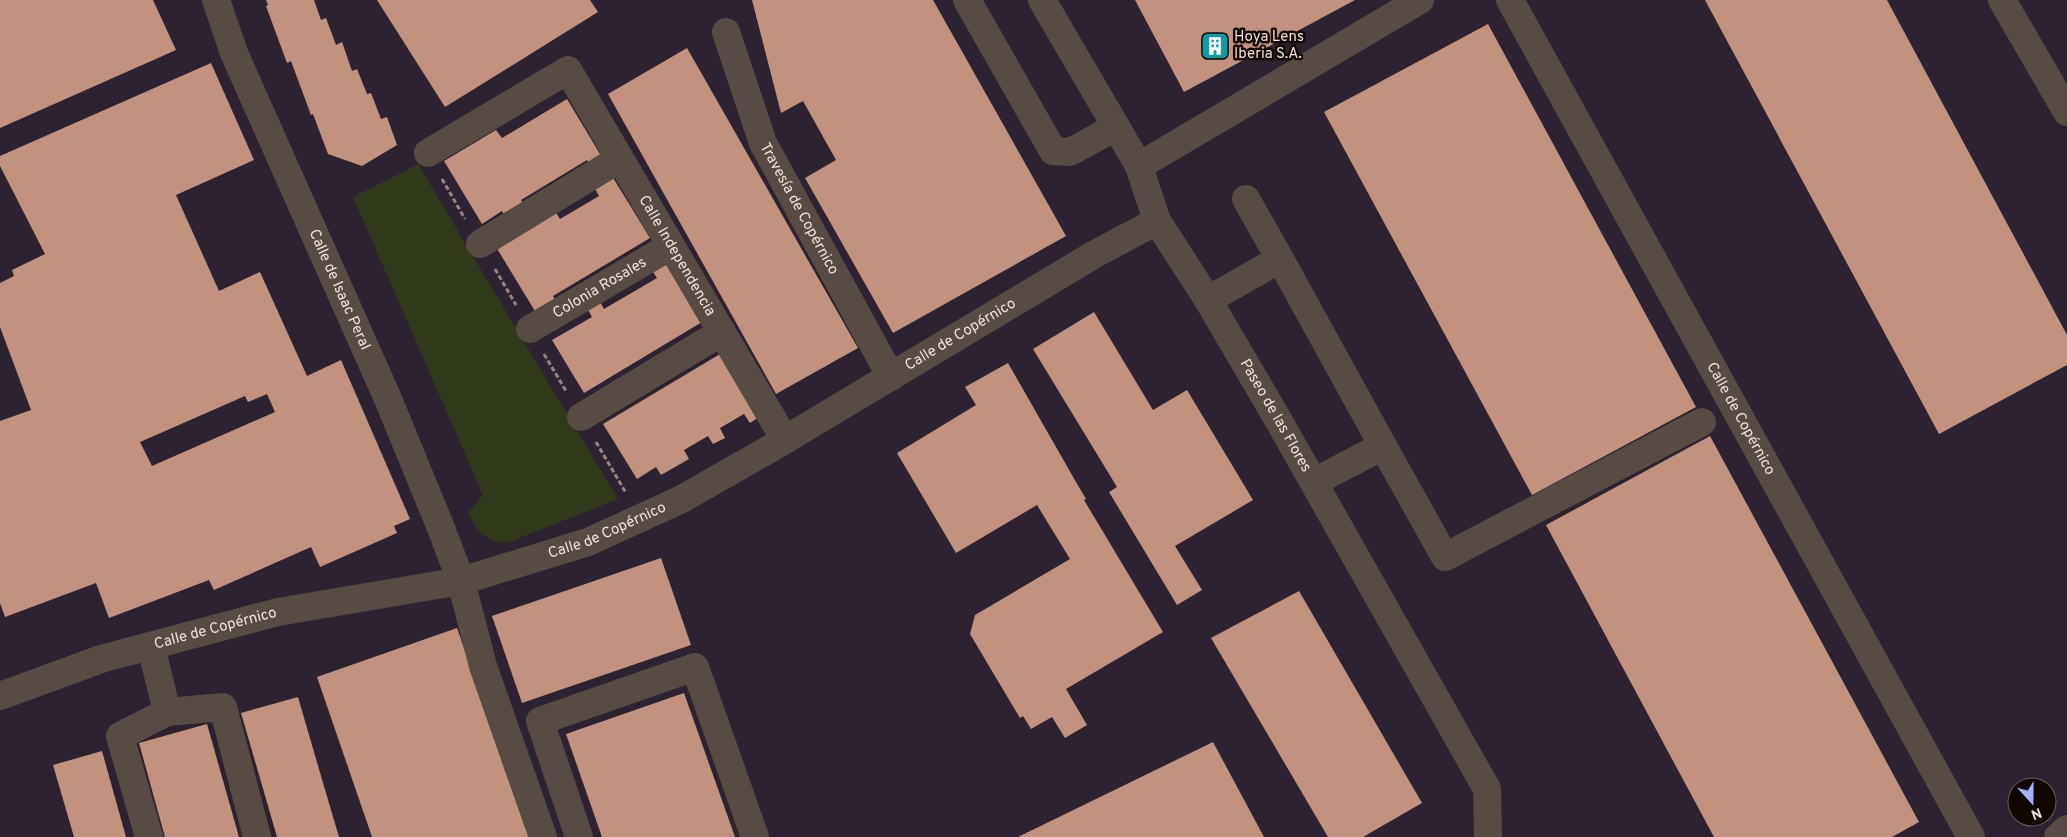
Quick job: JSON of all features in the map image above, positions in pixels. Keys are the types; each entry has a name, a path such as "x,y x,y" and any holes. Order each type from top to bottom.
{"street":[{"name":"Calle de Isaac Peral","path":"216,0 234,53 392,408 441,528 461,581 483,666 543,837"},
{"path":"967,0 1053,150 1070,152 1116,127"},
{"name":"Paseo de las Flores","path":"1042,0 1139,166 1157,221 1208,300 1314,482 1487,790 1488,837"},
{"path":"1139,166 1420,0"},
{"name":"Calle de Copérnico","path":"1510,0 1971,837"},
{"path":"2002,0 2067,112"},
{"name":"Travesía de Copérnico","path":"726,32 764,142 891,377"},
{"name":"Calle Independencia","path":"428,153 568,70 785,440"},
{"path":"480,244 619,159"},
{"path":"1246,199 1445,557 1702,422"},
{"name":"Calle de Copérnico","path":"0,696 101,659 278,612 461,581 588,542 682,499 785,440 1095,254 1157,221"},
{"name":"Colonia Rosales","path":"530,329 671,246"},
{"path":"1208,300 1280,259"},
{"path":"581,417 722,332"},
{"path":"1314,482 1383,446"},
{"path":"150,646 167,712"},
{"path":"579,837 540,722 695,667 755,837"},
{"path":"148,837 120,736 167,712 223,707 257,837"},
{"path":"2058,837 2067,829"}],"shaded area":[{"path":"0,0 2067,0 2067,837 0,837"}],"green space":[{"path":"418,164 618,499 507,543 493,540 483,534 472,520 468,513 483,495 353,197"}],"building":[{"path":"0,0 153,0 176,50 0,128"},
{"path":"266,0 314,0 321,20 326,18 336,45 342,42 352,71 357,69 367,94 371,93 381,119 387,117 397,145 362,166 328,154 291,61 287,63 266,6 268,5"},
{"path":"377,0 590,0 598,12 445,107"},
{"path":"752,0 933,0 1066,236 893,333 805,178 836,160 803,101 781,113"},
{"name":"Hoya Lens Iberia S.A.","path":"1135,0 1355,0 1184,92"},
{"path":"1705,0 1887,0 2067,335 2067,365 1939,434"},
{"path":"1488,24 1696,407 1532,495 1324,112"},
{"path":"687,48 858,348 776,394 608,94"},
{"path":"211,63 254,160 176,195 219,291 260,272 307,376 341,360 410,519 394,526 397,533 320,567 311,547 214,590 209,580 109,618 96,583 5,617 0,603 0,421 31,410 0,327 0,283 14,276 12,270 45,254 0,166 0,156","holes":["267,394 275,412 152,466 140,442 245,396 248,402"]},
{"path":"567,99 603,159 591,166 587,160 521,200 525,206 506,218 502,211 482,224 444,161 496,130 502,138"},
{"path":"612,176 650,238 553,296 557,304 538,316 496,247 555,211 560,219 599,196 594,187"},
{"path":"664,261 702,322 584,393 552,340 592,317 587,308 599,300 604,309 657,278 651,269"},
{"path":"1094,312 1153,410 1187,390 1253,500 1175,546 1202,590 1177,605 1109,492 1117,487 1033,349"},
{"path":"720,354 759,417 750,423 744,414 720,428 725,438 713,444 708,436 684,450 689,459 661,475 656,467 637,479 603,424"},
{"path":"1008,363 1086,499 1084,500 1163,632 1066,689 1087,725 1065,738 1052,717 1031,729 1023,716 1020,718 970,634 975,615 1070,559 1037,505 956,553 897,453 976,405 965,387"},
{"path":"1710,436 1919,822 1892,837 1714,837 1546,525"},
{"path":"661,558 691,645 522,703 492,616"},
{"path":"1299,591 1422,803 1363,837 1328,837 1211,638"},
{"path":"457,628 530,837 372,837 317,677"},
{"path":"684,693 735,837 602,837 566,734"},
{"path":"298,697 339,837 277,837 241,713"},
{"path":"207,724 239,837 165,837 139,743"},
{"path":"1213,742 1264,837 1018,837"},
{"path":"102,751 126,837 74,837 53,765"}],"place":[{"name":"Hoya Lens Iberia S.A.","path":"1215,46"}]}
